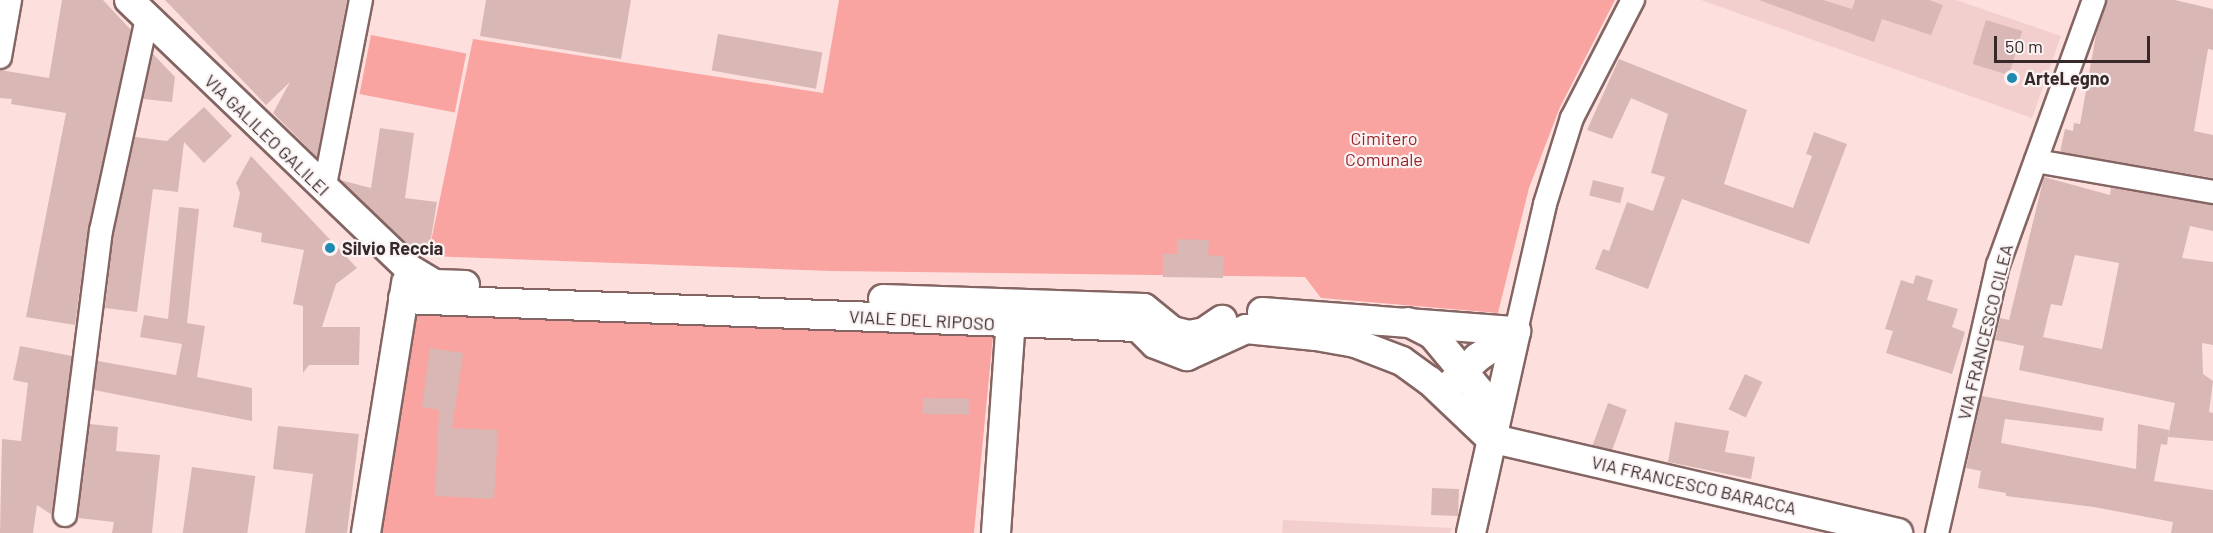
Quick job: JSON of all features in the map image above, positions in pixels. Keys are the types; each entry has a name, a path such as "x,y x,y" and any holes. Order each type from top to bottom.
{"street":[{"path":"0,57 10,0"},
{"path":"324,190 361,0"},
{"path":"1471,533 1496,411 1545,204 1572,118 1633,0"},
{"name":"VIA FRANCESCO CILEA","path":"1937,533 1998,265 2094,0"},
{"path":"65,515 101,231 138,10"},
{"name":"VIA GALILEO GALILEI","path":"138,10 408,268"},
{"path":"2036,161 2213,192"},
{"path":"366,533 408,268"},
{"name":"VIALE DEL RIPOSO","path":"408,268 435,284 1012,314 1138,327 1155,344 1187,356 1246,329 1316,336 1355,343 1402,361 1445,396 1490,438"},
{"name":"VIALE DEL RIPOSO","path":"403,299 1012,314 1144,308 1172,331 1189,335 1204,332 1233,312 1242,310 1402,320 1516,331"},
{"path":"996,533 1012,314"},
{"name":"VIALE DEL RIPOSO","path":"1402,320 1432,334 1496,411"},
{"path":"1417,372 1432,376 1442,373 1448,363 1516,331"},
{"path":"1445,396 1454,360"},
{"name":"VIA FRANCESCO BARACCA","path":"1490,438 1898,533"}],"shaded area":[{"path":"1701,0 1956,0 2061,36 2032,118"},
{"path":"1283,520 1452,528 1450,533 1282,533"}],"green space":[{"name":"Cimitero Comunale","path":"839,0 1615,0 1560,107 1529,188 1498,313 1321,298 1305,277 831,271 428,256 473,39 823,93"},
{"path":"371,35 466,54 455,112 360,94"},
{"path":"411,311 993,336 974,533 379,533"}],"building":[{"path":"62,0 103,0 131,30 88,228 75,325 26,317 66,113 11,104 12,99 0,98 0,70 49,78"},
{"path":"165,0 347,0 317,157 273,113 290,82 266,105"},
{"path":"486,0 631,0 621,59 480,36"},
{"path":"1759,0 1823,0 1852,9 1855,0 1929,0 1943,5 1931,35 1882,19 1874,42"},
{"path":"2107,0 2175,0 2213,9 2213,50 2208,49 2194,131 2213,135 2213,178 2060,152 2065,129 2073,131 2074,123 2080,124 2096,35"},
{"path":"1986,20 2022,31 2009,75 1973,64"},
{"path":"718,34 822,52 816,89 712,70"},
{"path":"153,54 175,77 172,102 143,99"},
{"path":"1619,59 1747,110 1724,184 1793,208 1812,156 1806,154 1814,132 1847,144 1809,244 1682,199 1648,289 1595,269 1603,249 1609,251 1627,202 1653,211 1665,177 1651,173 1668,114 1631,98 1612,139 1587,130"},
{"path":"204,107 232,136 204,163 184,142 178,192 153,189 137,312 105,308 114,233 135,137 167,141"},
{"path":"380,128 414,133 405,198 437,202 428,256 417,253 340,180 371,188"},
{"path":"251,156 357,268 336,284 322,327 360,327 359,365 309,365 303,373 303,306 293,304 304,250 261,242 262,233 233,227 240,193 236,183"},
{"path":"2044,177 2110,195 2111,188 2213,205 2213,231 2190,226 2182,258 2213,262 2213,345 2202,343 2203,374 2213,381 2209,412 2213,413 2213,441 2168,437 2175,403 2019,370 2024,346 1995,340 2000,318 2009,320","holes":["2075,255 2119,263 2102,349 2043,337 2051,304 2062,306"]},
{"path":"1593,180 1624,188 1620,203 1589,196"},
{"path":"179,207 199,209 187,323 205,326 197,377 252,388 252,421 94,390 98,361 176,375 182,344 140,337 144,315 168,319"},
{"path":"1177,239 1209,240 1208,255 1224,256 1223,278 1163,277 1163,254 1177,254"},
{"path":"1916,275 1933,280 1927,300 1958,309 1952,327 1965,332 1952,374 1886,353 1893,331 1885,329 1901,280 1913,284"},
{"path":"20,346 72,356 52,515 37,505 33,533 0,533 2,439 21,441 28,383 13,380"},
{"path":"430,348 463,353 452,428 498,430 494,499 435,496 439,410 422,407"},
{"path":"1745,374 1762,382 1746,417 1729,409"},
{"path":"1982,396 2104,418 2102,431 2005,419 2001,443 2136,469 2138,424 2169,430 2167,445 2161,444 2154,481 2213,490 2213,533 2171,533 2173,522 2094,507 2006,496 2006,493 1978,488 1981,471 1966,468"},
{"path":"923,398 969,399 969,415 923,414"},
{"path":"1608,403 1627,410 1611,452 1593,445"},
{"path":"1675,422 1729,431 1725,452 1755,457 1751,479 1668,462"},
{"path":"90,424 118,427 116,451 160,455 152,533 112,533 114,522 78,518"},
{"path":"278,426 359,434 347,533 305,533 313,474 273,469"},
{"path":"192,467 255,476 247,533 183,533"},
{"path":"1432,488 1459,489 1458,516 1431,515"}],"place":[{"name":"ArteLegno","path":"2012,78"},
{"name":"Silvio Reccia","path":"330,248"}]}
